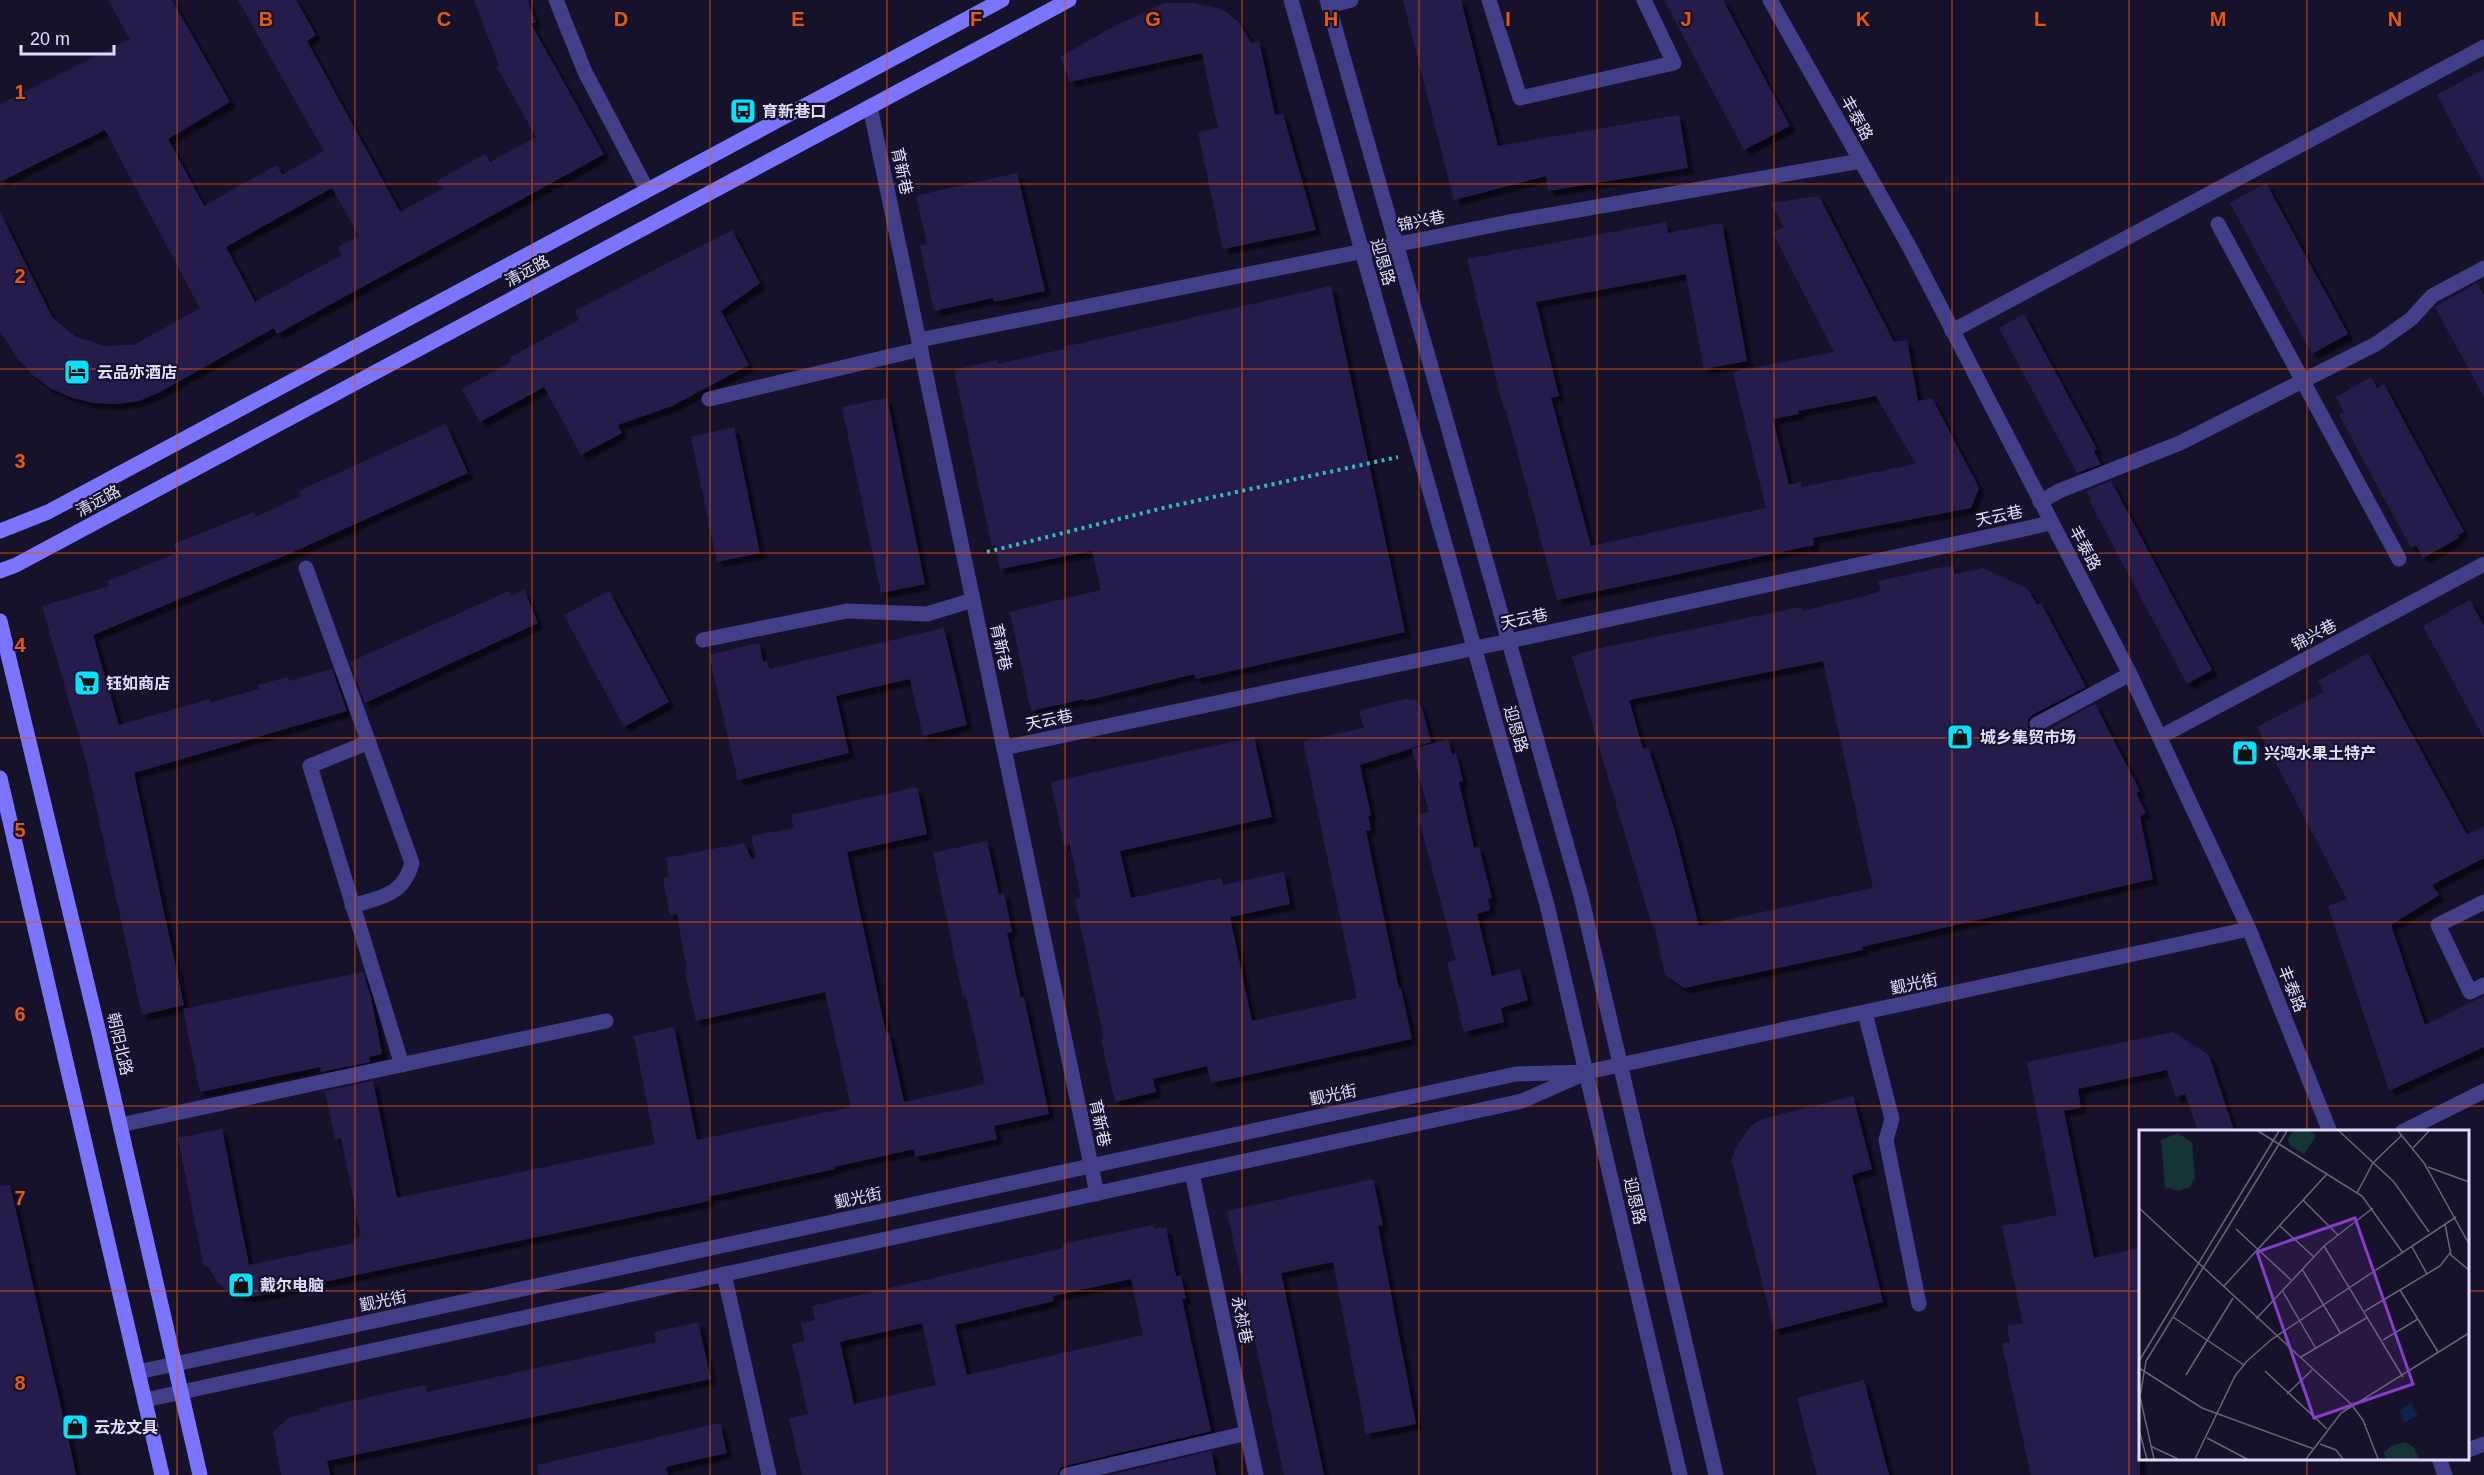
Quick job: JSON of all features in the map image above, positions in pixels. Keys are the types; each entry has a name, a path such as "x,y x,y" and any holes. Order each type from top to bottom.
{"main road":[{"name":"清远路","path":"0,531 48,512 1002,0"},
{"name":"清远路","path":"0,571 27,559 1069,0"},
{"name":"朝阳北路","path":"0,621 120,1125 200,1475"},
{"path":"0,778 162,1475"}],"street":[{"path":"556,0 585,72 647,190"},
{"name":"迎恩路","path":"1291,0 1547,905 1680,1475"},
{"path":"1328,3 1351,0"},
{"path":"1489,0 1520,98 1674,63 1644,0"},
{"name":"丰泰路","path":"1770,0 1910,248 2130,674 2249,929 2330,1130"},
{"name":"迎恩路","path":"1328,3 1581,896 1716,1475"},
{"path":"1952,331 2484,47"},
{"name":"育新巷","path":"870,108 1097,1194"},
{"name":"锦兴巷","path":"709,399 920,345 1362,252 1509,222 1861,161"},
{"path":"2218,224 2399,559"},
{"path":"2040,502 2059,491 2180,443 2376,344 2411,319 2432,296 2484,268"},
{"name":"天云巷","path":"1004,748 1474,649 2051,523"},
{"name":"锦兴巷","path":"2160,737 2484,564"},
{"path":"306,568 412,863 406,878 392,894 352,906"},
{"path":"703,640 847,611 927,614 973,600"},
{"path":"2037,724 2130,674"},
{"path":"369,742 310,766 402,1065"},
{"path":"2484,902 2438,925 2470,992 2484,985"},
{"name":"觐光街","path":"138,1372 1516,1074 1587,1072 2249,929"},
{"path":"1865,1013 1892,1119 1886,1140 1919,1304"},
{"path":"120,1125 606,1021"},
{"name":"觐光街","path":"145,1400 1522,1101 1587,1072"},
{"path":"2404,1130 2484,1091"},
{"name":"永祯巷","path":"1192,1173 1256,1475"},
{"path":"724,1274 769,1475"},
{"path":"1067,1475 1247,1433"},
{"path":"2469,1450 2484,1444"},
{"path":"2440,1460 2445,1475"}],"path":[{"path":"964,557 1163,508 1419,452"}],"building":[{"path":"108,0 172,0 230,102 168,139 204,206 277,165 282,175 324,151 238,0 296,0 316,35 307,41 400,212 442,189 437,181 485,154 490,162 536,137 497,67 499,65 474,0 527,0 536,22 531,24 604,154 277,334 274,328 160,392 139,401 116,404 93,403 70,397 50,388 33,375 18,359 0,331 0,212 52,317 76,337 105,346 134,345 200,308 105,130 0,182 0,104 130,39","holes":["332,188 359,236 338,247 342,255 255,302 226,247"]},
{"path":"1403,0 1461,0 1498,146 1679,115 1688,168 1548,191 1546,176 1454,200"},
{"path":"1664,0 1723,0 1790,126 1744,150"},
{"path":"1164,3 1193,3 1217,8 1228,13 1240,24 1251,43 1259,41 1275,115 1283,114 1316,230 1223,249 1198,132 1218,128 1202,53 1070,82 1060,57 1109,29"},
{"path":"2484,69 2484,183 2437,95"},
{"path":"1017,173 1045,291 994,302 993,298 934,311 920,246 927,244 916,196"},
{"path":"2266,183 2348,334 2312,354 2230,203"},
{"path":"1819,196 1894,342 1907,340 1918,401 1932,398 1979,488 1971,508 1813,538 1814,545 1557,600 1506,410 1504,410 1467,259 1666,222 1668,233 1722,223 1747,361 1704,369 1686,274 1536,302 1559,396 1551,398 1591,546 1766,508 1733,372 1834,352 1773,233 1784,227 1771,203","holes":["1876,396 1916,464 1802,487 1801,482 1789,485 1773,419 1799,414 1798,411"]},
{"path":"732,230 760,283 721,311 749,365 672,406 618,425 622,433 581,455 544,387 480,422 462,389 511,362 509,358 579,320 575,311"},
{"path":"2477,283 2484,295 2484,397 2435,307"},
{"path":"1331,286 1405,632 1196,679 1194,674 1085,701 1084,699 1031,711 1010,612 1101,590 1092,551 1000,569 995,545 992,546 954,370 997,360 998,364"},
{"path":"2024,314 2097,449 2094,451 2101,464 2077,473 1999,328"},
{"path":"2371,377 2377,388 2384,384 2464,532 2458,535 2459,538 2423,558 2416,545 2411,548 2339,415 2344,412 2336,397"},
{"path":"887,398 925,584 881,593 842,407"},
{"path":"446,424 468,473 291,553 93,635 119,725 210,699 210,703 259,689 258,685 288,677 289,681 332,669 347,711 134,773 184,1005 142,1015 86,761 42,606 110,586 108,581 177,553 174,544 254,512 256,517 301,496 299,491"},
{"path":"734,427 760,553 717,562 691,437"},
{"path":"2111,481 2212,670 2187,684 2090,502 2092,501 2086,491"},
{"path":"1953,565 1955,574 1983,568 2028,589 2037,605 2041,603 2086,687 2032,715 2028,719 2028,728 2032,733 2041,733 2095,704 2140,791 2136,793 2146,813 2140,817 2153,879 1862,947 1863,950 1684,988 1665,975 1654,924 1652,925 1572,656 1596,649 1801,607 1802,611 1861,597 1881,591 1878,581","holes":["1823,661 1873,888 1699,926 1675,832 1648,747 1643,749 1629,700"]},
{"path":"524,590 538,623 365,703 350,662 509,591 511,596"},
{"path":"609,591 669,702 624,727 564,615"},
{"path":"2470,600 2484,626 2484,738 2423,626"},
{"path":"944,628 967,725 923,736 910,679 836,696 849,753 738,780 709,655 759,643 763,662 767,661 769,669"},
{"path":"2368,653 2467,835 2484,826 2484,858 2432,885 2439,895 2391,925 2425,1025 2484,996 2484,1047 2389,1091 2328,906 2347,899 2257,727 2324,692 2318,681"},
{"path":"1405,699 1416,700 1422,708 1431,742 1360,765 1371,815 1368,816 1371,830 1366,831 1399,989 1401,988 1412,1039 1211,1083 1207,1066 1153,1079 1156,1092 1115,1102 1075,899 1081,898 1070,845 1064,846 1051,782 1254,737 1272,817 1120,851 1131,898 1221,878 1223,885 1284,872 1290,904 1230,917 1252,1021 1357,998 1303,741 1364,728 1359,711"},
{"path":"1448,739 1452,755 1456,753 1463,781 1459,782 1474,848 1479,847 1492,898 1488,899 1490,910 1477,914 1492,976 1520,969 1528,1000 1501,1008 1504,1022 1464,1032 1447,963 1456,960 1418,815 1429,812 1412,749"},
{"path":"917,787 927,834 847,852 886,1033 889,1033 904,1102 985,1084 966,996 963,997 933,853 987,841 999,895 1004,893 1012,932 1007,933 1021,998 1024,997 1049,1114 994,1126 997,1139 915,1157 914,1149 708,1197 709,1201 252,1297 239,1296 226,1290 218,1283 208,1267 204,1267 178,1138 222,1129 249,1265 355,1243 354,1238 361,1236 341,1138 335,1139 325,1091 373,1081 397,1198 655,1144 634,1036 674,1027 697,1140 851,1107 825,992 696,1021 685,971 687,970 677,914 670,915 663,878 669,876 666,858 744,843 752,859 756,858 751,836 794,828 791,815"},
{"path":"363,972 371,997 382,1054 369,1057 370,1062 321,1072 320,1067 200,1092 183,1009"},
{"path":"2173,1032 2209,1055 2234,1130 2198,1130 2185,1094 2176,1097 2167,1070 2078,1089 2081,1108 2064,1111 2094,1258 2139,1248 2140,1475 2031,1475 2002,1344 2010,1342 2007,1326 2023,1323 2002,1226 2057,1215 2027,1062"},
{"path":"1853,1096 1872,1169 1852,1175 1883,1302 1774,1330 1732,1160 1736,1147 1751,1126 1762,1119"},
{"path":"1373,1179 1383,1225 1378,1226 1416,1424 1366,1434 1333,1262 1281,1273 1324,1475 1284,1475 1227,1211"},
{"path":"10,1185 76,1475 0,1475 0,1186"},
{"path":"1153,1225 1154,1229 1166,1227 1176,1276 1181,1275 1186,1299 1182,1299 1211,1431 1065,1466 1060,1468 1058,1475 802,1475 789,1418 808,1414 792,1344 805,1341 801,1323 815,1320 812,1306 1063,1248 1063,1244","holes":["1131,1279 1143,1335 967,1375 955,1325 1054,1301 1053,1296","922,1323 936,1385 854,1404 840,1342"]},
{"path":"698,1322 711,1379 327,1461 330,1475 281,1475 273,1432 290,1417 320,1411 319,1408 425,1385 427,1392 656,1342 654,1332"},
{"path":"1864,1380 1889,1475 1817,1475 1797,1398"},
{"path":"720,1423 727,1453 666,1467 668,1475 538,1475 537,1465"},
{"path":"1211,1451 1216,1475 1110,1475"}],"place":[{"name":"育新巷口","path":"743,111"},
{"name":"云品亦酒店","path":"77,372"},
{"name":"钰如商店","path":"87,683"},
{"name":"城乡集贸市场","path":"1960,737"},
{"name":"兴鸿水果土特产","path":"2245,753"},
{"name":"戴尔电脑","path":"241,1285"},
{"name":"云龙文具","path":"75,1427"}]}
